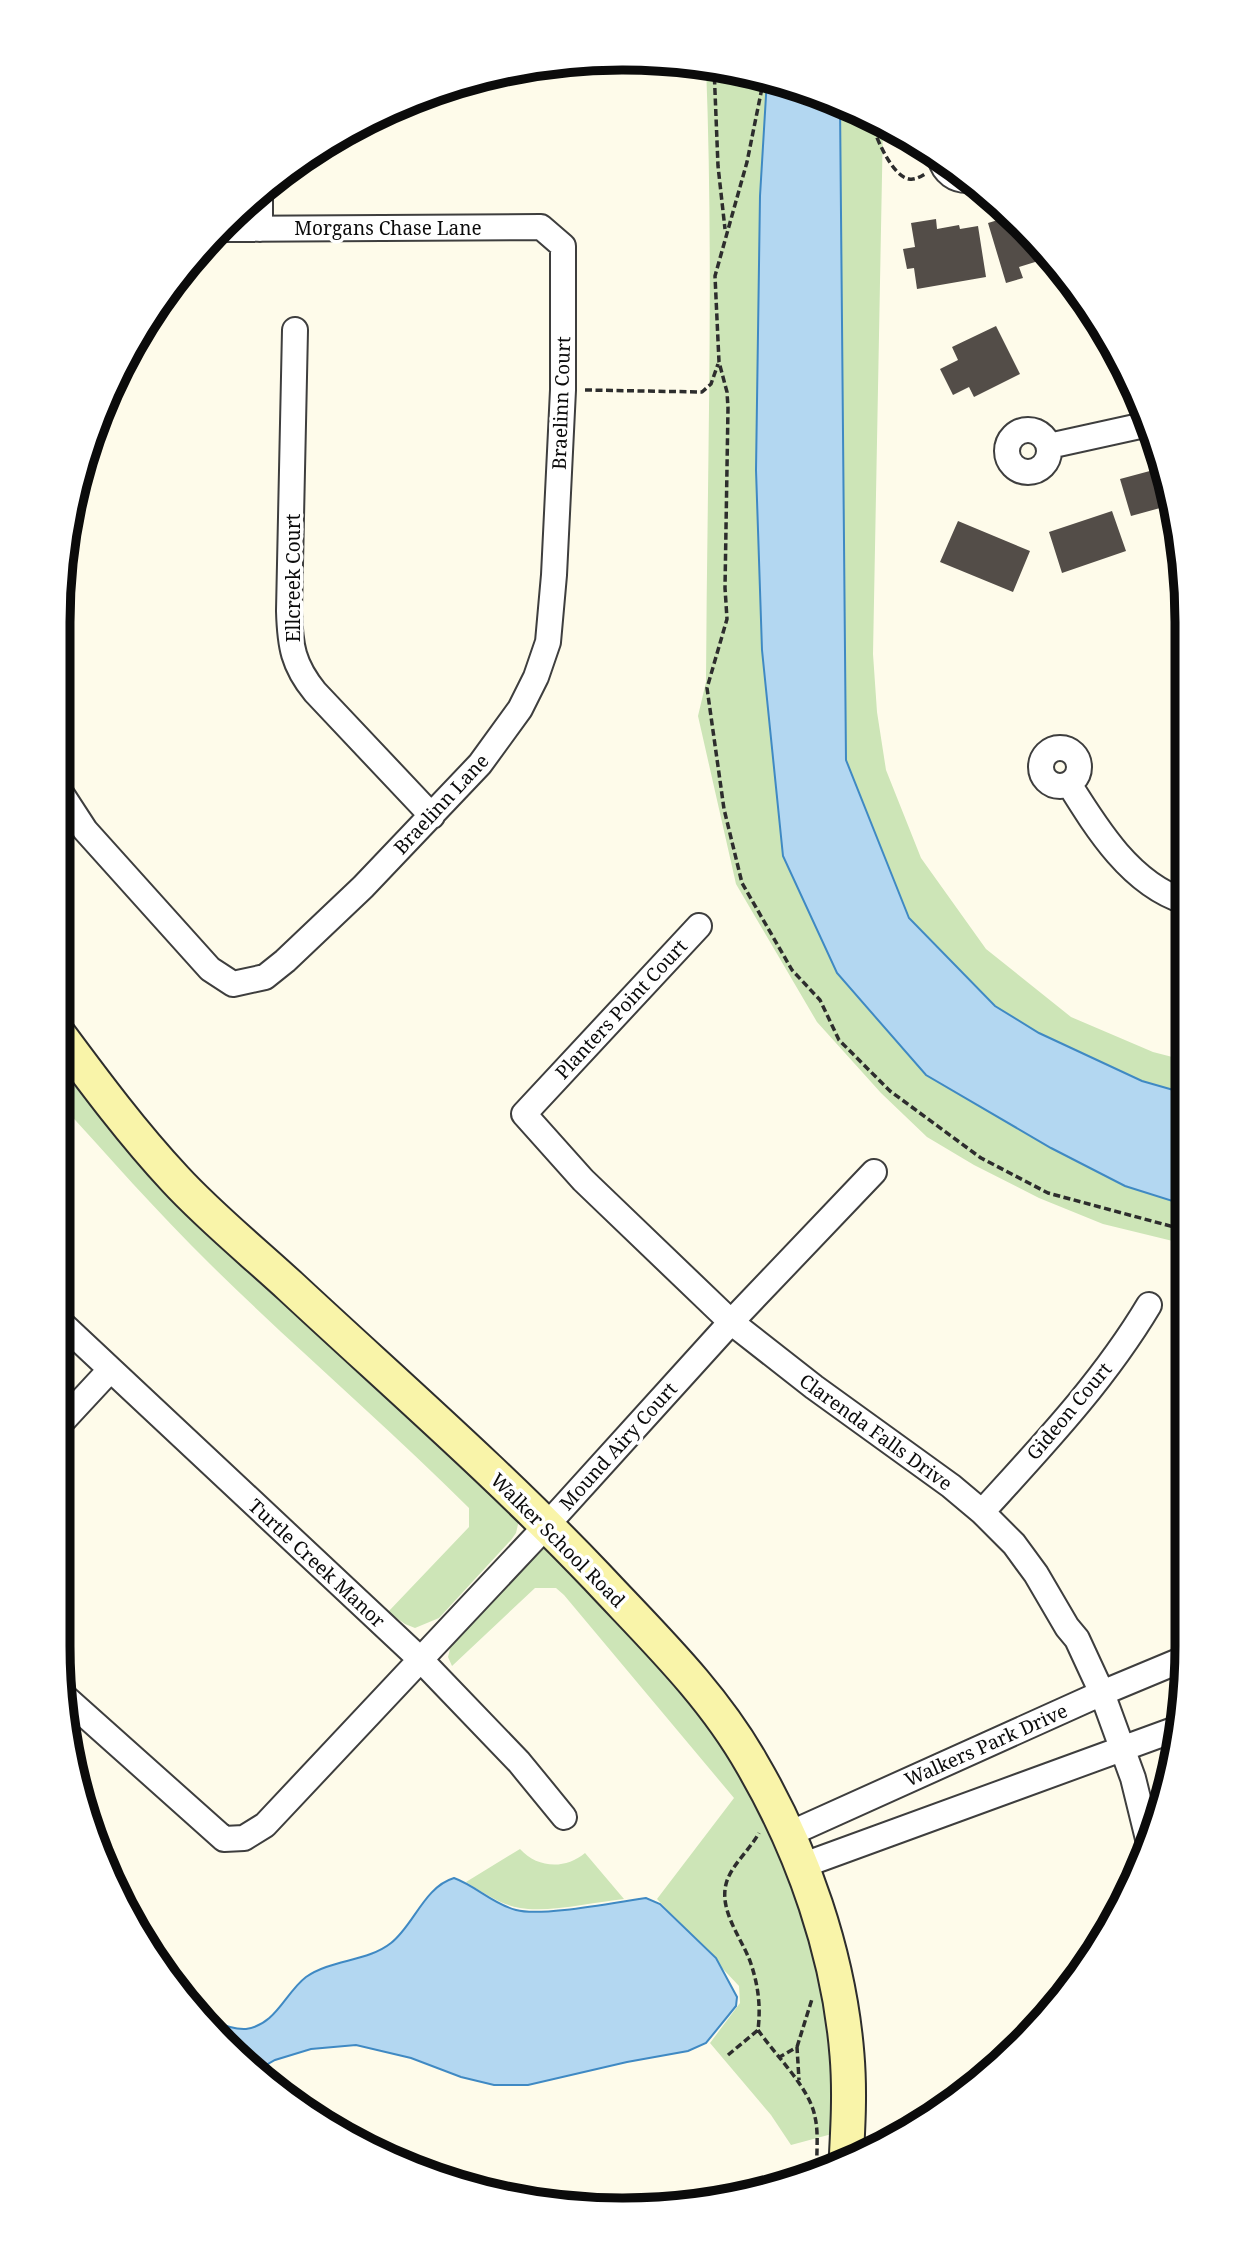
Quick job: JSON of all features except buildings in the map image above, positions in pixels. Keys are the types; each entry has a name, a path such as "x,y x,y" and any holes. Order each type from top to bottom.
{"street":[{"path":"260,205 260,229"},
{"name":"Morgans Chase Lane","path":"235,229 541,227 554,236"},
{"name":"Braelinn Court","path":"554,236 563,246 563,390 554,575"},
{"name":"Ellcreek Court","path":"295,330 289,611 293,656 302,675 315,692 432,816"},
{"path":"1049,446 1139,426"},
{"name":"Braelinn Lane","path":"70,807 85,830 210,969 233,984 265,977 363,887 432,816 480,764 520,709 536,677 548,642 554,575"},
{"path":"1069,784 1097,828 1132,869 1175,898"},
{"name":"Planters Point Court","path":"543,1092 699,926"},
{"name":"Walker School Road","path":"70,1049 175,1180 547,1525 669,1653 714,1707 751,1761 782,1824 801,1866 822,1928 840,1999 847,2056 846,2150"},
{"name":"Clarenda Falls Drive","path":"543,1092 524,1114 583,1180 731,1322 814,1387 951,1486 982,1512 1014,1545 1036,1574 1077,1639 1102,1693 1133,1778 1145,1826"},
{"name":"Mound Airy Court","path":"74,1705 224,1839 244,1838 265,1825 873,1172"},
{"name":"Gideon Court","path":"982,1512 1055,1432 1106,1369 1149,1305"},
{"name":"Turtle Creek Manor","path":"70,1332 420,1659 519,1762 564,1817"},
{"path":"70,1413 110,1370"},
{"name":"Walkers Park Drive","path":"782,1824 1175,1663"},
{"path":"801,1866 1168,1732"}],"path":[{"path":"714,78 718,166 726,231"},
{"path":"762,88 747,162 715,276 719,362 728,408 725,588 727,619 707,688 724,809 742,883 792,970 820,1000 839,1040 890,1091 981,1158 1048,1193 1175,1227"},
{"path":"876,132 886,155 899,174 908,179 917,179 934,167"},
{"path":"563,390 702,392 710,384 719,362"},
{"path":"728,2055 758,2030 761,2008 757,1983 724,1901 728,1879 763,1825 782,1824"},
{"path":"758,2030 799,2082 816,2116 817,2163"},
{"path":"778,2058 797,2047 799,2082"}],"green space":[{"path":"706,77 800,99 883,135 873,654 877,712 886,770 921,858 986,949 1071,1017 1153,1052 1175,1058 1175,1242 1103,1224 1039,1198 974,1165 927,1137 881,1093 817,1022 736,884 698,716 706,682 710,296"},
{"path":"70,1076 162,1183 519,1520 511,1540 439,1618 415,1628 388,1612 469,1527 469,1508 242,1295 133,1184 70,1114"},
{"path":"549,1547 723,1728 819,1935 843,2131 791,2145 771,2115 710,2043 740,2003 739,1986 657,1899 734,1798 564,1595 556,1588 535,1588 452,1666 448,1657 452,1641 537,1550"},
{"path":"520,1849 535,1860 551,1864 569,1862 585,1853 624,1899 558,1908 520,1908 499,1901 466,1882"}],"water":[{"path":"766,89 840,115 846,760 909,918 995,1006 1039,1033 1142,1081 1175,1090 1175,1202 1125,1186 1051,1148 926,1075 837,973 783,856 762,650 756,470 760,196"},
{"path":"454,1878 508,1907 528,1912 646,1898 660,1904 716,1958 737,1997 736,2006 706,2043 688,2051 528,2085 494,2085 461,2077 411,2058 356,2045 311,2049 264,2066 220,2023 241,2029 256,2026 273,2015 306,1977 316,1971 382,1949 399,1935 427,1898"}]}
